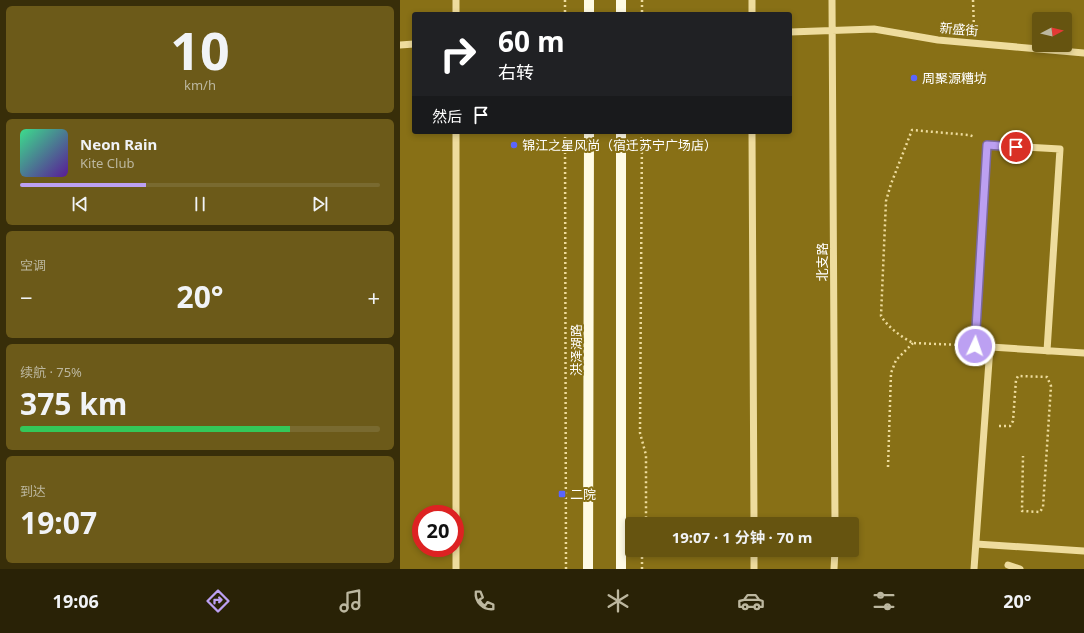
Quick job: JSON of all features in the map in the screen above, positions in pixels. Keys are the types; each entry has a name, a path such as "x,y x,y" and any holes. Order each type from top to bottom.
{"main road":[{"path":"589,0 589,12"},
{"path":"621,0 621,12"},
{"name":"洪泽湖路","path":"588,569 589,134"},
{"path":"621,569 622,134"}],"street":[{"path":"456,0 456,12"},
{"path":"752,0 752,12"},
{"name":"北支路","path":"832,0 835,517"},
{"name":"新盛街","path":"792,32 874,29 938,40 974,42 1084,53"},
{"path":"400,45 412,44"},
{"path":"456,134 456,569"},
{"path":"752,134 754,517"},
{"path":"1047,351 1060,149 987,145 975,346 1047,351 1084,353"},
{"path":"974,569 990,347"},
{"path":"976,544 1084,551"},
{"path":"754,557 754,569"},
{"path":"834,569 835,557"},
{"path":"1008,565 1020,569"}],"path":[{"path":"565,0 565,12"},
{"path":"642,0 642,12"},
{"path":"974,0 974,42"},
{"path":"975,346 913,343 906,340 885,323 881,316 886,201 912,130 969,135 987,145"},
{"path":"565,134 566,569"},
{"path":"642,134 640,433 646,455 646,517"},
{"path":"888,467 891,373 896,360 913,343"},
{"path":"984,426 1010,426 1013,421 1016,380 1018,376 1047,377 1051,386 1043,507 1040,512 1022,511 1023,456"},
{"path":"642,557 642,569"}],"place":[{"name":"周聚源糟坊","path":"914,78"},
{"name":"锦江之星风尚（宿迁苏宁广场店）","path":"514,145"},
{"name":"二院","path":"562,494"}],"route":[{"path":"975,346 987,145 1016,147"}]}
